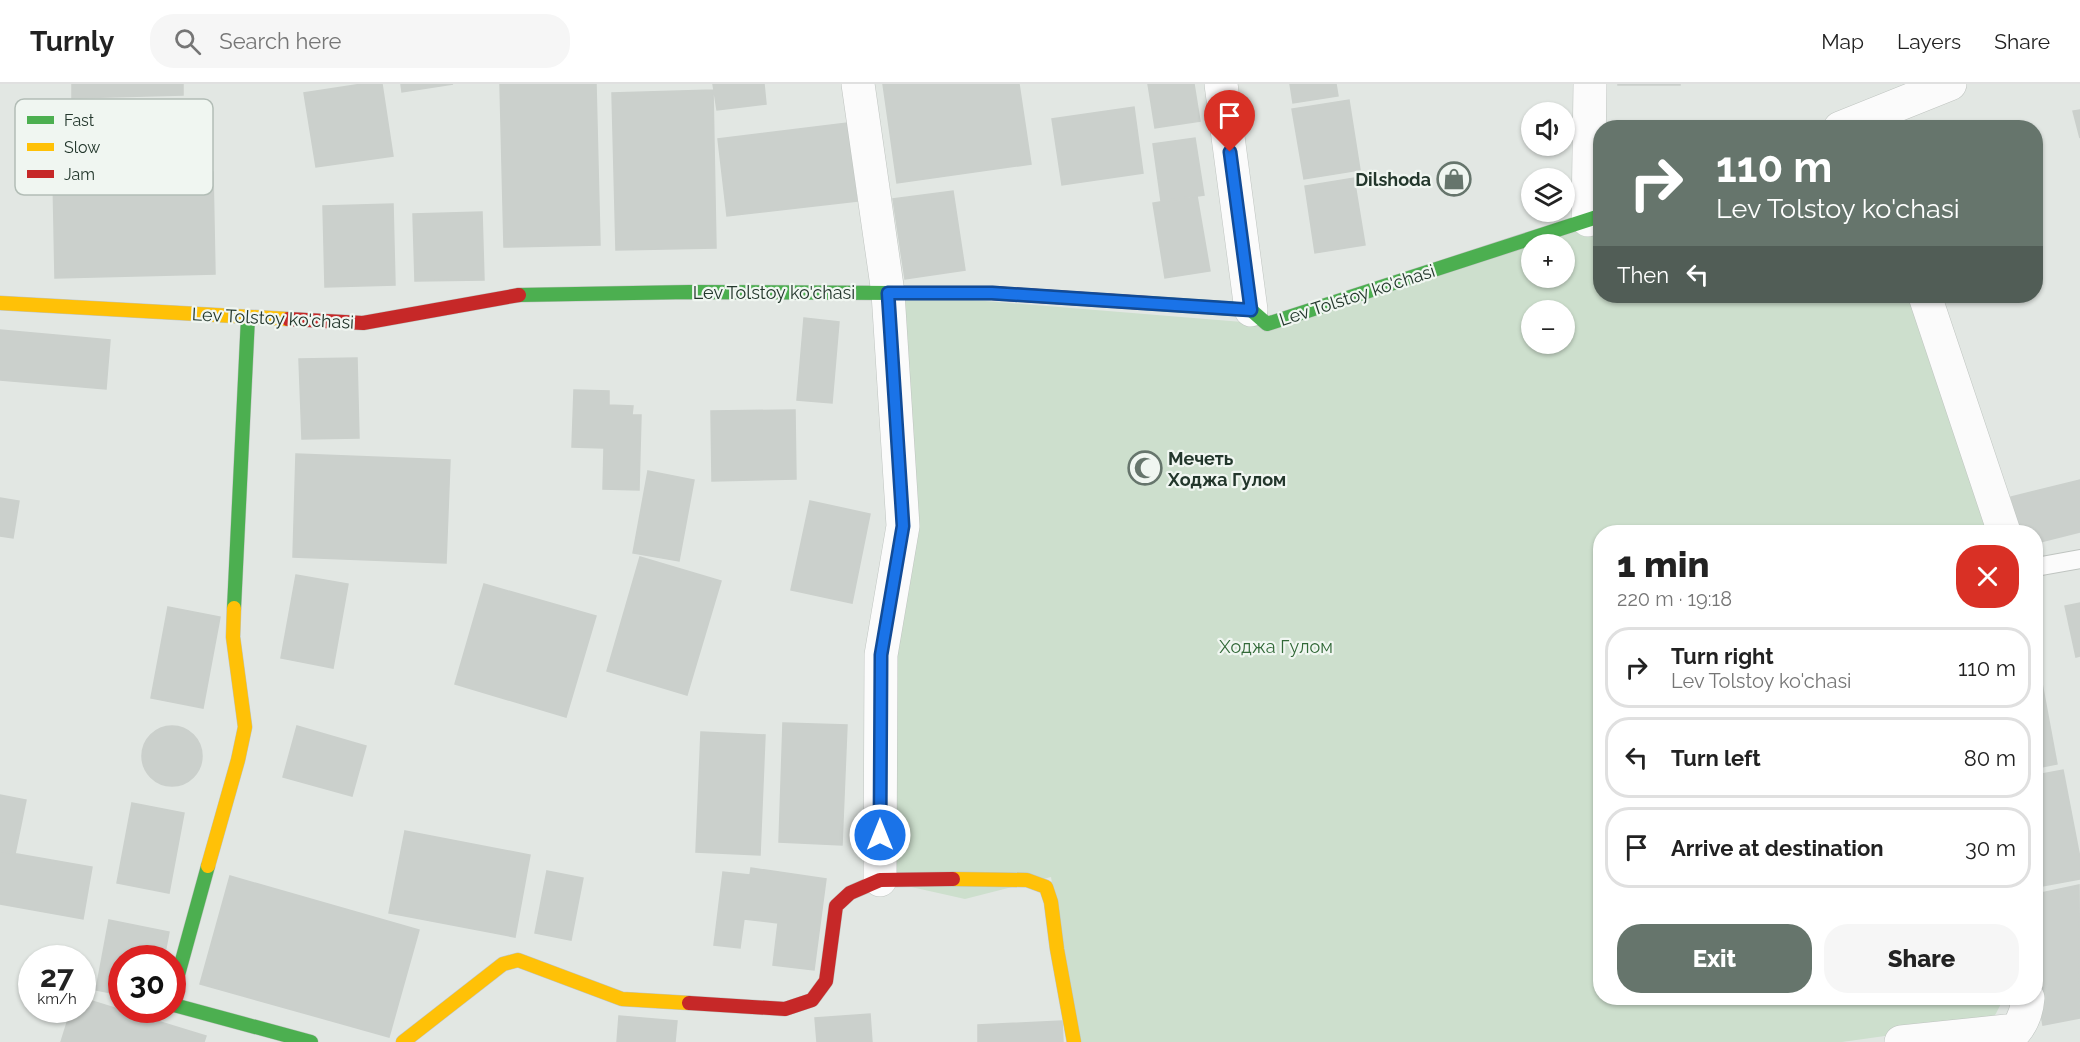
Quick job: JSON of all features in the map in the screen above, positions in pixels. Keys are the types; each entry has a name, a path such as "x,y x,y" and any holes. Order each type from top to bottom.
{"street":[{"path":"858,84 888,293 903,526 881,655 880,880"},
{"path":"1221,84 1251,310"},
{"path":"1590,84 1593,139"},
{"path":"1867,120 1950,84"},
{"name":"Lev Tolstoy ko'chasi","path":"0,303 363,323 511,295 690,292 992,293 1251,310 1267,324 1593,218"},
{"path":"1927,303 2002,525"},
{"path":"248,317 233,637 245,727 238,760 178,975 174,1005 311,1042"},
{"path":"403,1042 502,964 518,960 622,999 785,1009 812,1000 826,981 836,906 850,893 880,880 1008,879 1028,880 1046,887 1051,902 1074,1042"},
{"path":"1901,1042 2016,1030 2021,1024 2027,1005"}],"lane":[{"path":"2043,566 2080,559"}],"green space":[{"name":"Ходжа Гулом","path":"1593,211 1593,303 1927,303 2002,525 1593,525 1593,1005 2000,1005 1992,1021 1842,1042 1079,1042 1051,877 965,899 880,880 901,492 888,293 1267,324 1521,236 1521,288 1575,288 1575,234 1528,234 1562,222 1575,222 1575,218"}],"building":[{"path":"72,84 183,84 183,95 72,98"},
{"path":"362,84 382,84 393,156 316,167 304,93"},
{"path":"401,84 453,84 402,92"},
{"path":"500,84 596,84 600,245 504,247"},
{"path":"713,84 764,84 766,104 717,110"},
{"path":"883,84 1019,84 1031,164 897,183"},
{"path":"1148,84 1194,84 1200,121 1155,128"},
{"path":"1290,84 1336,84 1338,96 1293,103"},
{"path":"1680,84 1680,85 1618,85"},
{"path":"713,90 716,248 616,250 612,93"},
{"path":"1349,100 1360,170 1304,179 1292,109"},
{"path":"1134,107 1143,173 1062,185 1052,119"},
{"path":"2080,110 2080,138 2073,111"},
{"path":"847,123 857,201 727,216 718,139"},
{"path":"1195,138 1204,195 1161,201 1153,144"},
{"path":"213,172 215,274 55,278 53,195 213,195"},
{"path":"1354,178 1365,245 1315,253 1305,186"},
{"path":"953,191 965,270 905,279 893,199"},
{"path":"1197,196 1210,271 1165,278 1153,203"},
{"path":"393,204 395,285 325,287 323,206"},
{"path":"482,212 484,280 415,281 413,214"},
{"path":"804,318 839,322 832,403 797,400"},
{"path":"0,330 110,340 106,389 0,380"},
{"path":"357,358 359,438 302,439 299,359"},
{"path":"574,390 609,391 609,405 633,406 632,415 641,415 639,490 603,489 604,448 572,447"},
{"path":"795,410 796,479 712,481 711,411"},
{"path":"296,454 450,460 446,563 293,557"},
{"path":"648,471 694,480 679,561 633,553"},
{"path":"2080,480 2080,532 2043,541 2043,525 2018,525 2011,497"},
{"path":"0,498 19,501 13,538 0,536"},
{"path":"810,501 870,514 852,603 791,590"},
{"path":"640,557 721,581 687,695 607,671"},
{"path":"296,575 348,584 333,668 281,658"},
{"path":"484,584 596,616 566,717 455,684"},
{"path":"2080,603 2080,656 2076,657 2065,606"},
{"path":"168,607 220,617 203,708 151,698"},
{"path":"2043,689 2057,764 2043,767"},
{"path":"783,723 847,725 842,845 779,842"},
{"path":"166,726 178,726 194,734 200,744 202,756 200,768 194,778 178,786 166,786 150,778 142,762 142,750 150,734"},
{"path":"297,726 366,746 352,796 283,777"},
{"path":"701,732 765,735 760,855 696,852"},
{"path":"2063,770 2080,858 2080,879 2043,886 2043,774"},
{"path":"0,795 26,800 15,854 0,851"},
{"path":"132,803 184,813 169,893 117,883"},
{"path":"405,831 530,855 515,937 389,913"},
{"path":"0,851 92,867 83,919 0,904"},
{"path":"751,868 826,879 814,970 773,965 778,923 744,919 740,948 714,945 723,872 750,875"},
{"path":"547,871 583,878 571,940 535,933"},
{"path":"230,876 419,930 389,1037 200,984"},
{"path":"2079,885 2080,1018 2043,1025 2039,1005 2043,1005 2043,893"},
{"path":"109,920 169,932 166,945 108,945 108,992 96,990"},
{"path":"96,1002 108,1006 108,1023 164,1023 206,1036 204,1042 61,1042 67,1023 96,1023"},
{"path":"870,1014 872,1042 817,1042 815,1018"},
{"path":"619,1016 677,1021 675,1042 617,1042"},
{"path":"1062,1021 1063,1042 978,1042 978,1025"}],"traffic: fast":[{"path":"1146,303 1251,310 1267,324 1593,218"},
{"path":"519,295 690,292 898,293"},
{"path":"234,608 248,317"},
{"path":"208,866 178,975 174,1005 311,1042"}],"traffic: slow":[{"path":"0,303 288,319"},
{"path":"208,866 245,727 233,637 234,608"},
{"path":"953,879 1027,880 1046,887 1051,902 1074,1042"},
{"path":"403,1042 503,964 518,960 622,999 689,1003"}],"traffic: jam":[{"path":"898,293 992,293 1146,303"},
{"path":"288,319 363,323 519,295"},
{"path":"689,1003 785,1009 812,1000 826,981 836,906 850,893 880,880 953,879"}],"place":[{"name":"Dilshoda","path":"1454,179"},
{"name":"Мечеть Ходжа Гулом","path":"1145,468"}],"route":[{"path":"880,835 881,655 903,526 888,293 992,293 1251,310 1230,152"}]}
